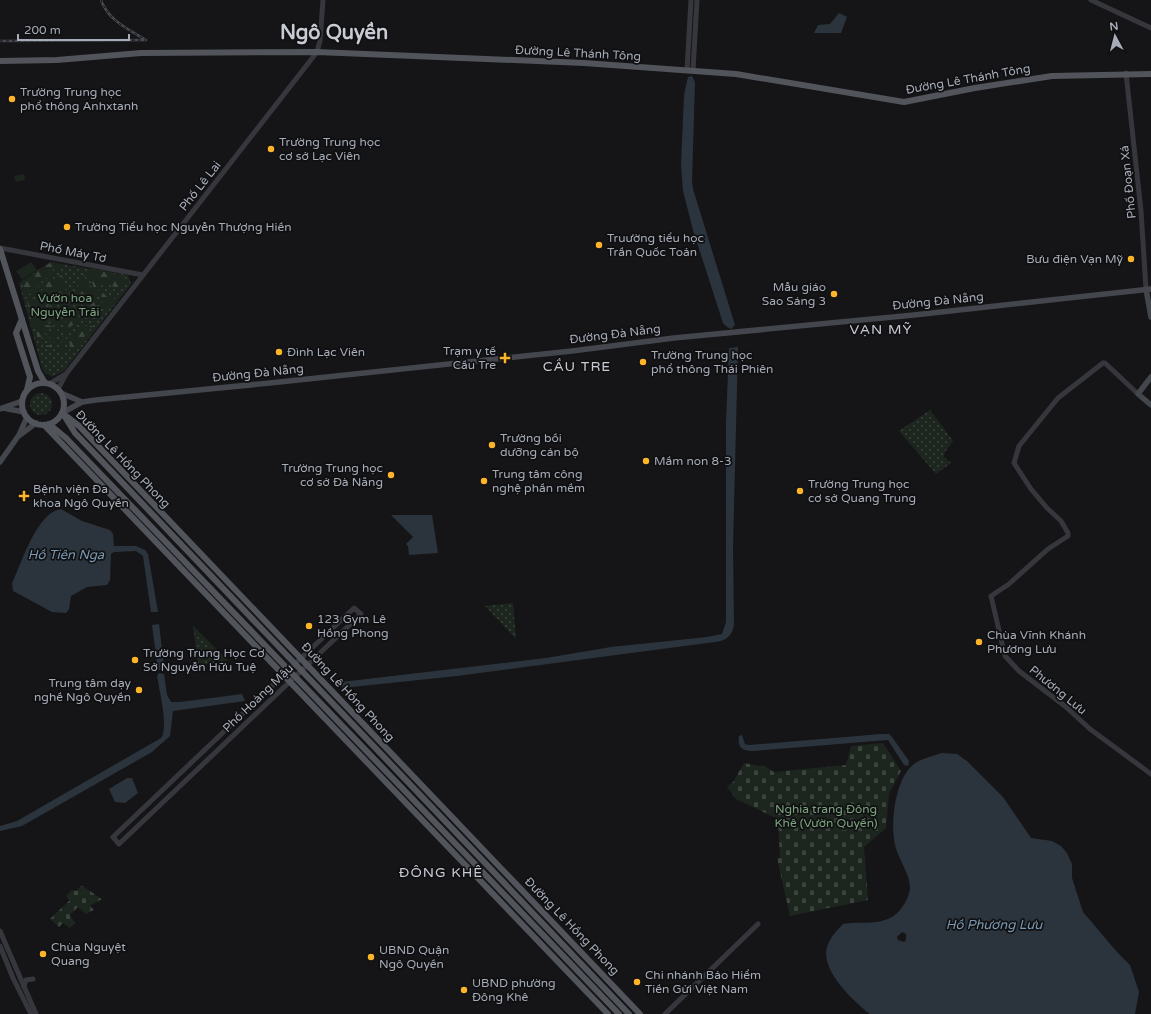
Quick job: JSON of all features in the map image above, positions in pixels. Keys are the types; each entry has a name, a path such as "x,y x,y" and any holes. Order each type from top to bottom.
{"main road":[{"name":"Đường Lê Thánh Tông","path":"0,61 57,60 141,53 317,52 584,63 736,74 904,102 975,88 1052,76 1126,73 1151,74"},
{"path":"0,249 38,371 47,383 60,391 64,406 62,413 57,420 47,424 36,423 26,415 1,408"},
{"path":"1149,289 1151,318"},
{"name":"Đường Đà Nẵng","path":"62,413 82,402 1149,289"},
{"path":"20,435 26,415 22,401 30,378 16,333 22,319"},
{"path":"1151,377 1138,394 1151,405"},
{"path":"27,390 35,384 47,383"},
{"name":"Đường Đà Nẵng","path":"60,391 82,402"},
{"path":"1,408 22,401"},
{"name":"Đường Lê Hồng Phong","path":"62,413 73,431 629,1014"},
{"name":"Đường Lê Hồng Phong","path":"62,413 79,426 640,1014"},
{"path":"0,462 20,435 36,423"},
{"path":"47,424 66,438 284,675 608,1014"},
{"path":"47,424 296,676 619,1014"},
{"path":"66,438 66,431 73,431"},
{"path":"134,495 140,490"},
{"path":"210,575 215,570"}],"street":[{"name":"Phố Lê Lai","path":"60,391 66,374 317,52 320,41 323,0"},
{"path":"690,70 691,0"},
{"path":"690,70 697,0"},
{"path":"1091,0 1151,28"},
{"name":"Phố Đoạn Xá","path":"1126,73 1149,289"},
{"name":"Phố Máy Tơ","path":"0,249 142,275"},
{"name":"Phương Lưu","path":"1138,394 1105,363 1102,363 1058,398 1019,446 1014,463 1047,508 1061,521 1068,533 1068,536 1048,549 1009,584 991,596 1005,656 1019,671 1066,707 1090,729 1151,774"},
{"name":"Phố Lê Lai","path":"47,383 66,374"},
{"name":"Phố Hoàng Mậu","path":"354,608 361,614 119,844 113,837 295,664 354,608"},
{"path":"240,715 247,722"},
{"path":"142,810 149,816"},
{"path":"665,1014 758,924"},
{"path":"0,931 23,988 36,1014"},
{"path":"0,946 10,972 31,1014"},
{"path":"10,972 16,970"},
{"path":"23,988 26,980 33,979"}],"green space":[{"path":"24,174 25,180 16,182 14,176"},
{"path":"31,262 37,270 22,280 16,271"},
{"name":"Vườn hoa Nguyễn Trãi","path":"50,262 128,275 131,284 64,371 52,377 44,372 42,368 19,283"},
{"path":"50,263 60,264 61,271 54,273 54,268 50,268 49,270 51,274 39,284 35,295 25,293 22,282"},
{"path":"90,269 123,276 126,279 126,283 105,310 102,309 101,289 105,286 102,292 108,298 114,295 115,289 111,284 104,284 100,287 98,294 92,283 84,276 87,270"},
{"path":"62,275 63,289 67,290 66,295 59,293 58,300 38,296 47,282"},
{"path":"82,278 92,287 94,291 97,308 76,304 77,297 70,296 71,291 75,292"},
{"path":"26,298 49,303 40,346"},
{"path":"52,303 56,304 55,312 62,313 53,349 43,347 43,344 50,346 51,342 44,340 45,337 52,338 52,336 46,334 46,331 53,332 53,330 47,328 47,325 54,327 55,325 48,323 49,321 56,321 49,319 49,317 56,318 56,316 50,315"},
{"path":"75,308 87,311 80,321 68,327 63,351 60,351 67,314 74,315"},
{"path":"84,326 93,326 71,353 70,341 76,331"},
{"path":"41,393 49,396 52,404 49,412 41,415 33,412 30,404 33,396"},
{"path":"930,410 953,441 945,452 944,457 951,463 936,474 899,431"},
{"path":"513,603 516,639 485,606"},
{"path":"193,626 228,661 198,665"},
{"name":"Nghia trang Đông Khê (Vườn Quyến)","path":"883,743 901,771 889,794 886,828 864,847 868,900 790,916 777,858 780,858 778,819 736,799 727,787 733,782 744,763 766,767 774,772 846,765 851,746"},
{"path":"81,885 102,899 90,906 94,910 86,914 78,907 70,915 75,923 70,928 63,923 59,927 50,919 70,900 66,896 72,890 77,891"}],"water":[{"path":"839,13 847,17 841,33 814,33 818,25 830,24"},
{"path":"692,76 695,82 693,189 735,325 731,329 723,323 693,230 683,191 681,165 684,95 688,77"},
{"path":"738,347 733,547 734,625 732,632 728,637 715,642 457,676 342,688 341,682 546,658 611,647 707,637 722,634 726,622 726,422 729,348"},
{"name":"Hồ Tiên Nga","path":"61,509 82,521 110,530 113,534 114,546 136,546 145,550 148,554 158,612 151,612 143,556 136,551 114,552 111,554 110,580 107,585 87,587 71,596 69,609 66,613 52,612 13,591 12,583 25,552 37,529 44,519"},
{"path":"391,515 432,515 438,553 409,555 408,546 406,544 413,537"},
{"path":"159,624 164,666 163,670 158,670 152,625"},
{"path":"159,673 164,674 167,695 171,702 242,694 245,701 173,711 170,736 152,752 22,826 0,831 0,826 17,821 161,738 164,726 164,717 157,676"},
{"path":"889,734 892,737 909,761 908,766 904,765 888,740 754,751 742,748 739,743 739,736 742,735 745,744 749,745"},
{"name":"Hồ Phương Lưu","path":"942,753 957,754 967,761 1003,797 1031,838 1052,841 1061,846 1067,853 1072,864 1072,878 1083,912 1130,965 1139,992 1135,1014 870,1014 840,985 833,975 826,956 828,944 843,924 882,921 892,917 900,911 903,906 908,897 910,888 906,871 895,845 893,825 898,790 902,780 914,764","holes":["902,932 906,934 906,940 904,942 898,940 897,937"]},
{"path":"127,778 132,778 138,793 125,803 115,802 109,789"}],"railway":[{"path":"101,0 104,7 113,18 125,28 144,39"},
{"path":"0,41 146,40"}],"place":[{"name":"Trường Trung học phổ thông Anhxtanh","path":"12,99"},
{"name":"Trường Trung học cơ sở Lạc Viên","path":"271,149"},
{"name":"Trường Tiểu học Nguyễn Thượng Hiền","path":"67,227"},
{"name":"Truường tiểu học Trần Quốc Toản","path":"599,245"},
{"name":"Bưu điện Vạn Mỹ","path":"1131,259"},
{"name":"Mẫu giáo Sao Sáng 3","path":"834,294"},
{"name":"Đình Lạc Viên","path":"279,352"},
{"name":"Trạm y tế Cầu Tre","path":"505,358"},
{"name":"Trường Trung học phổ thông Thái Phiên","path":"643,362"},
{"name":"Trường bồi dưỡng cán bộ","path":"492,445"},
{"name":"Mầm non 8-3","path":"646,461"},
{"name":"Trường Trung học cơ sở Đà Nẵng","path":"391,475"},
{"name":"Trung tâm công nghệ phần mềm","path":"484,481"},
{"name":"Trường Trung học cơ sở Quang Trung","path":"800,491"},
{"name":"Bệnh viện Đa khoa Ngô Quyền","path":"24,496"},
{"name":"123 Gym Lê Hồng Phong","path":"309,626"},
{"name":"Chùa Vĩnh Khánh Phương Lưu","path":"979,642"},
{"name":"Trường Trung Học Cơ Sở Nguyễn Hữu Tuệ","path":"135,660"},
{"name":"Trung tâm dạy nghề Ngô Quyền","path":"139,690"},
{"name":"Chùa Nguyệt Quang","path":"43,954"},
{"name":"UBND Quận Ngô Quyền","path":"371,957"},
{"name":"Chi nhánh Bảo Hiểm Tiền Gửi Việt Nam","path":"637,982"},
{"name":"UBND phường Đông Khê","path":"464,990"}],"district":[{"name":"Ngô Quyền","path":"334,33"},
{"name":"VẠN MỸ","path":"881,329"},
{"name":"CẦU TRE","path":"577,366"},
{"name":"ĐÔNG KHÊ","path":"441,872"}]}
